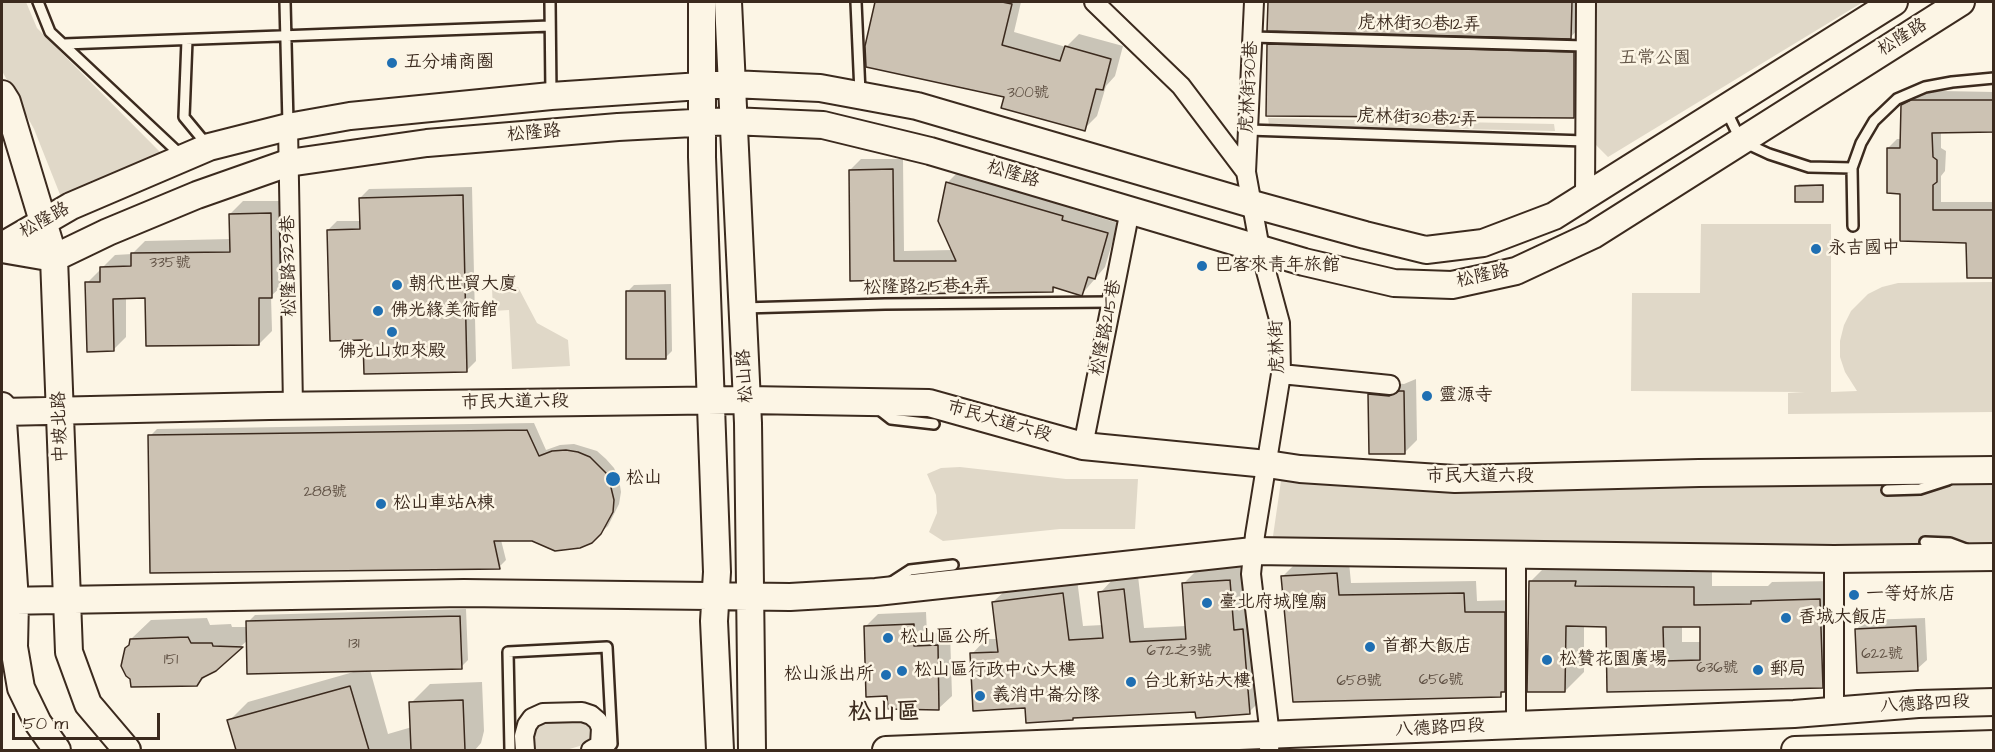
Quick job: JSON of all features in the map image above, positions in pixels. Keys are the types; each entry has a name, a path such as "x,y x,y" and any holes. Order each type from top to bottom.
{"street":[{"name":"松山路","path":"702,2 702,168 717,572 714,621 720,750"},
{"name":"松山路","path":"728,2 747,400 752,750"},
{"name":"虎林街","path":"1094,2 1181,86 1246,172 1260,249 1280,323 1281,374 1252,551 1251,574 1269,743"},
{"name":"虎林街30巷","path":"1246,172 1254,2"},
{"path":"1585,196 1586,2"},
{"name":"松隆路","path":"2,247 44,220 98,194 209,147 288,127 350,116 551,96 731,84 820,88 917,106 1252,204 1426,250 1483,243 1554,216 1894,2"},
{"name":"松隆路","path":"2,247 54,258 108,232 197,195 288,163 427,143 703,121 733,121 823,125 930,150 1304,262 1394,283 1452,285 1516,271 1593,235 1961,2"},
{"name":"中坡北路","path":"2,94 7,102 54,258 69,652 88,704 127,750"},
{"name":"松隆路329巷","path":"288,127 293,406"},
{"name":"松隆路215巷","path":"1083,446 1130,210"},
{"path":"1281,374 1390,385"},
{"name":"市民大道六段","path":"2,412 747,400 929,403 1083,446 1300,469 1455,479 1700,473 1985,470"},
{"path":"2,406 8,601 14,647 21,688 38,723 57,750"},
{"path":"8,601 464,593 749,597 876,592 1252,551 1834,559 1988,557"},
{"path":"1516,555 1516,726"},
{"path":"1834,559 1834,710"},
{"name":"八德路四段","path":"886,750 1269,743 1516,726 1794,714 1918,704 1994,702"},
{"path":"525,750 524,736 532,718 543,713 582,712 591,715 598,721 601,728 600,745 591,750"},
{"path":"1795,750 1994,744"}],"lane":[{"path":"38,2 50,32 184,158"},
{"path":"285,2 288,127"},
{"path":"550,2 551,96"},
{"path":"856,2 860,96"},
{"path":"64,44 550,26"},
{"name":"虎林街30巷12弄","path":"1252,37 1585,46"},
{"path":"187,40 184,117 209,147"},
{"path":"1853,226 1852,168 1861,143 1874,121 1897,99 1924,87 1994,78"},
{"path":"1725,108 1741,141 1769,154 1809,167 1852,168"},
{"name":"虎林街30巷2弄","path":"1248,130 1585,141"},
{"name":"松隆路215巷4弄","path":"743,308 1112,302"},
{"path":"869,402 891,419 934,424"},
{"path":"1887,490 1920,489 1985,470"},
{"path":"1925,542 1950,543 1988,557"},
{"path":"876,592 910,570 953,565"},
{"path":"510,750 508,652 607,647 612,744 607,750"}],"green space":[{"path":"2,2 26,2 37,28 162,154 61,197 34,129 2,71"},
{"name":"五常公園","path":"1597,2 1863,2 1608,157 1595,144"},
{"path":"1268,118 1554,124 1555,131 1269,125"},
{"path":"1701,224 1831,224 1831,392 1857,391 1845,372 1840,357 1840,341 1851,311 1868,294 1898,283 1993,282 1993,412 1788,414 1788,393 1805,392 1631,391 1632,293 1700,293"},
{"path":"518,287 537,323 568,340 570,366 512,369 509,310 493,311 492,288"},
{"path":"960,467 1066,479 1138,479 1135,529 1060,529 943,541 929,532 937,513 936,495 927,474 941,468"},
{"path":"1993,478 1993,549 1278,541 1273,536 1281,481 1404,486"},
{"path":"583,718 591,724 593,739 590,743 566,750 530,750 533,729 546,720"}],"building":[{"path":"875,2 1002,2 1012,4 1002,45 1060,61 1065,46 1111,59 1103,90 1096,89 1085,131 1001,108 1004,97 866,67 865,46"},
{"path":"1268,2 1572,2 1571,39 1267,31"},
{"path":"1267,44 1574,52 1574,118 1266,116"},
{"path":"1911,100 1994,100 1994,132 1932,133 1933,157 1937,160 1937,182 1933,185 1933,210 1994,210 1994,278 1967,278 1966,243 1900,241 1900,194 1887,193 1887,148 1900,148 1901,105"},
{"path":"893,169 894,261 956,261 938,221 946,182 1063,216 1062,220 1108,233 1095,279 1088,277 1082,296 1053,287 1053,292 901,294 901,280 850,281 849,170"},
{"path":"1823,185 1823,202 1795,202 1795,186"},
{"name":"朝代世貿大廈","path":"463,195 467,372 364,374 363,340 330,341 327,230 360,229 359,198"},
{"path":"271,213 272,298 259,298 259,345 146,346 145,298 113,299 114,351 87,352 85,282 100,282 100,267 131,266 131,253 230,252 229,214"},
{"path":"626,291 665,291 666,359 626,359"},
{"path":"1404,391 1405,454 1369,454 1368,394 1389,396"},
{"name":"松山車站A棟","path":"527,430 539,456 552,451 578,452 590,457 608,475 614,500 613,512 601,534 592,543 580,548 555,551 532,541 494,541 500,569 150,573 148,435"},
{"path":"1337,573 1339,595 1464,593 1465,612 1505,612 1505,692 1501,692 1501,697 1293,702 1281,576"},
{"path":"1230,580 1234,630 1243,629 1250,714 1196,718 1195,712 1073,718 1073,720 1026,723 1025,708 973,711 970,653 998,652 992,602 1063,593 1069,640 1103,638 1098,592 1124,589 1130,642 1186,639 1182,583"},
{"path":"1529,581 1576,581 1575,586 1694,587 1694,605 1820,599 1823,688 1607,692 1606,627 1566,626 1565,692 1527,692","holes":["1663,627 1700,627 1700,660 1664,661"]},
{"path":"460,616 462,669 247,674 246,621"},
{"name":"松山區行政中心大樓","path":"914,624 914,646 938,645 939,710 888,709 887,696 866,697 864,626"},
{"path":"1916,626 1918,671 1857,673 1855,629"},
{"path":"188,637 191,643 243,647 216,671 202,678 197,686 131,687 130,679 121,666 125,648 129,645 130,639"},
{"path":"350,686 369,750 236,750 227,720"},
{"path":"463,700 465,750 411,750 409,702"}],"place":[{"name":"五分埔商圈","path":"392,63"},
{"name":"永吉國中","path":"1816,249"},
{"name":"巴客來青年旅館","path":"1202,266"},
{"name":"朝代世貿大廈","path":"397,285"},
{"name":"佛光緣美術館","path":"378,311"},
{"name":"佛光山如來殿","path":"392,332"},
{"name":"靈源寺","path":"1427,396"},
{"name":"松山","path":"613,479"},
{"name":"松山車站A棟","path":"381,504"},
{"name":"一等好旅店","path":"1854,595"},
{"name":"臺北府城隍廟","path":"1207,603"},
{"name":"香城大飯店","path":"1786,618"},
{"name":"松山區公所","path":"888,638"},
{"name":"首都大飯店","path":"1370,647"},
{"name":"松贊花園廣場","path":"1547,660"},
{"name":"郵局","path":"1758,670"},
{"name":"松山區行政中心大樓","path":"902,671"},
{"name":"松山派出所","path":"886,675"},
{"name":"台北新站大樓","path":"1131,682"},
{"name":"義消中崙分隊","path":"980,696"}],"district":[{"name":"松山區","path":"884,714"}]}
